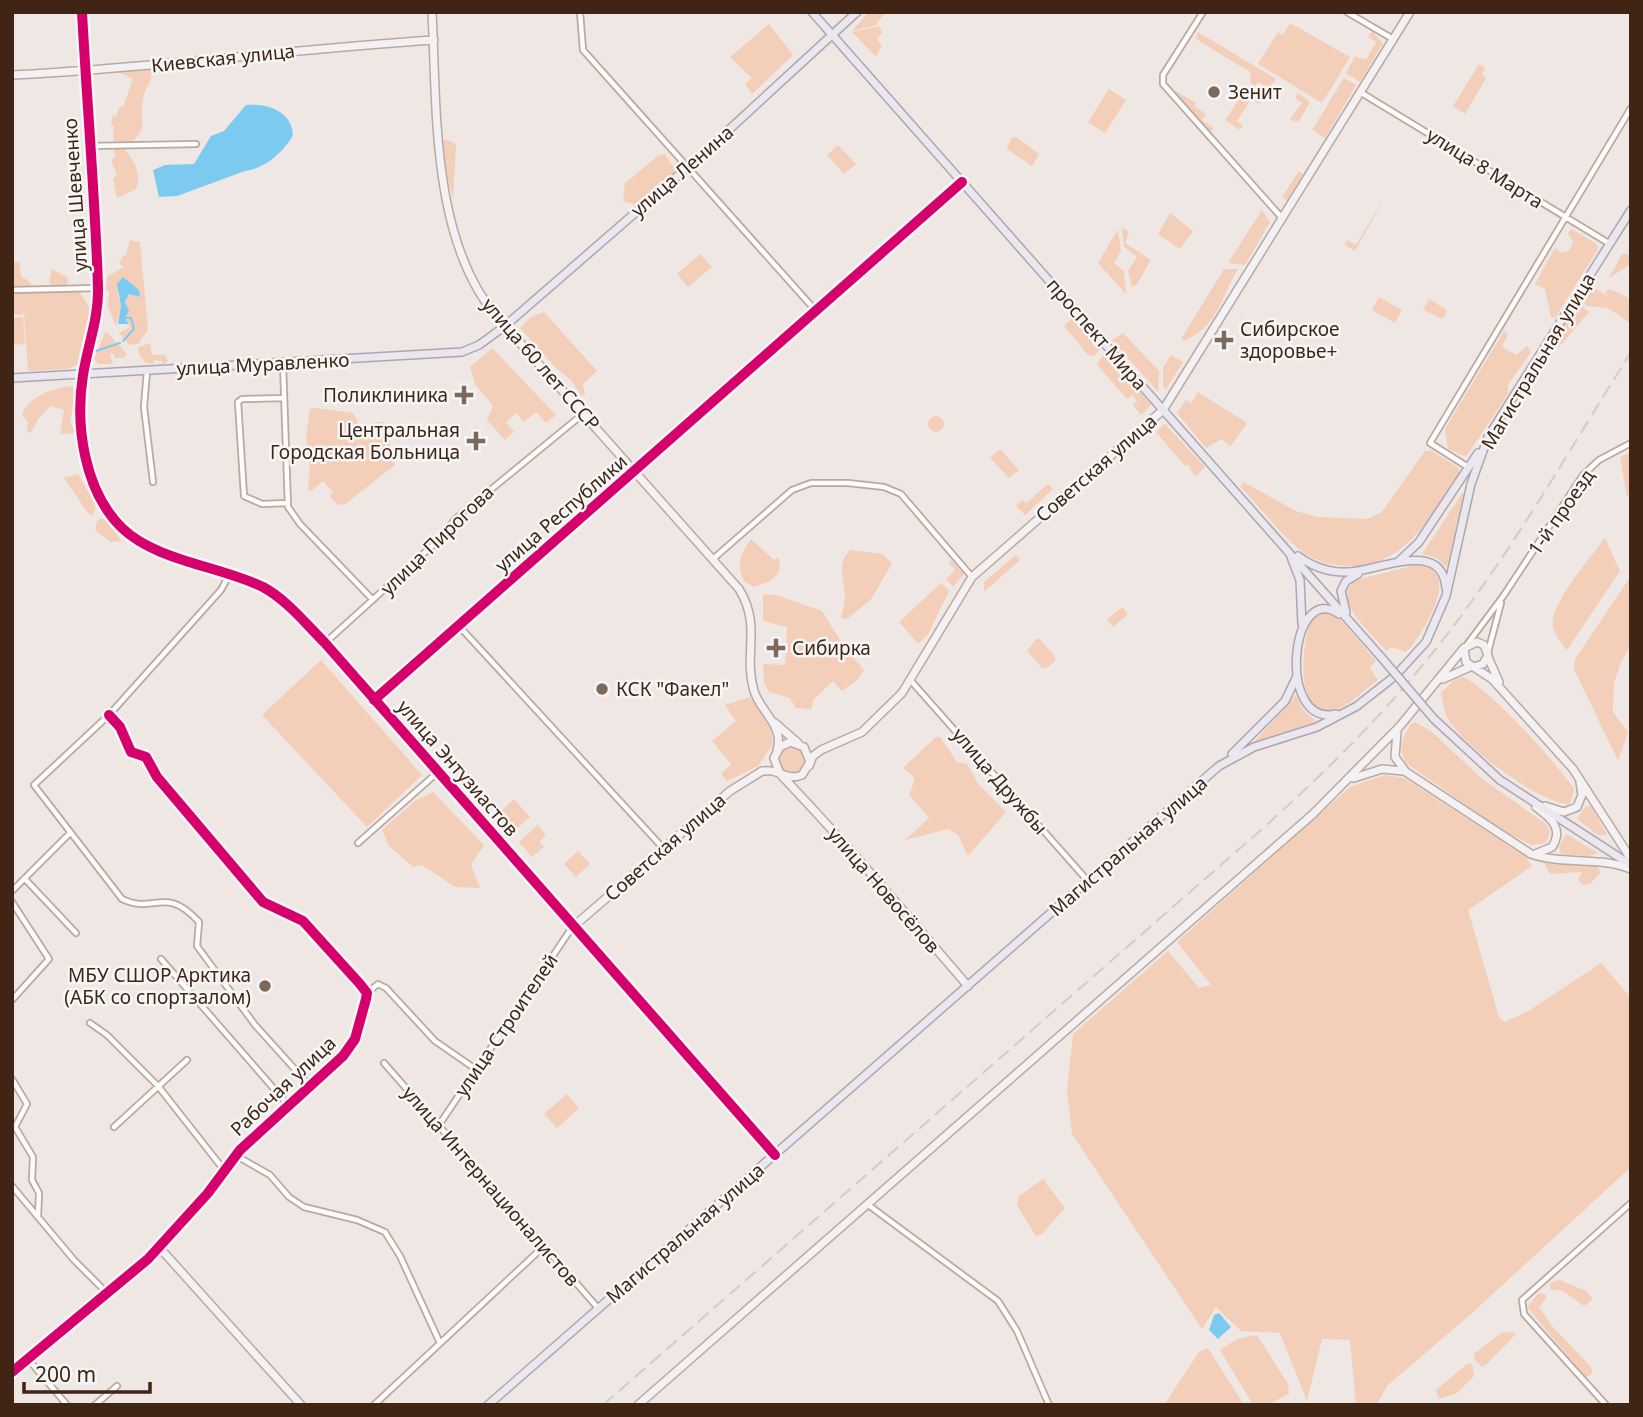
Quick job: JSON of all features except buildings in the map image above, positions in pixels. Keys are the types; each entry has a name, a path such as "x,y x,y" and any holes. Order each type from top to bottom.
{"main road":[{"name":"улица Шевченко","path":"82,12 98,288 98,315 83,374"},
{"name":"улица 60 лет СССР","path":"432,12 440,146 450,214 472,279 482,298 505,326 739,589 751,615 752,682 779,736 776,754"},
{"name":"проспект Мира","path":"811,12 1434,719 1474,760 1522,796 1631,867"},
{"name":"улица Ленина","path":"505,326 833,37 857,12"},
{"name":"Советская улица","path":"834,745 862,732 912,682 954,601 972,577 1163,410 1410,12"},
{"name":"Киевская улица","path":"12,75 211,62 283,50 434,40"},
{"path":"816,311 962,182"},
{"name":"Магистральная улица","path":"488,1405 1219,766 1254,747 1309,730 1348,711 1384,685 1419,650 1435,625 1446,596 1471,484 1488,437 1631,210"},
{"name":"улица Республики","path":"374,700 816,311"},
{"name":"улица Муравленко","path":"12,378 462,352 479,345 505,326"},
{"name":"улица Энтузиастов","path":"83,374 86,459 93,484 109,513 125,531 149,546 230,574 279,597 325,643 775,1155"},
{"path":"1394,564 1419,542 1488,437"},
{"path":"1283,545 1304,561 1341,572 1368,570 1416,560 1434,564 1443,575 1446,596"},
{"path":"1283,545 1300,580 1299,690 1311,711 1326,716 1348,711"},
{"path":"1351,622 1342,604 1341,591 1350,578 1368,570"},
{"path":"1301,638 1306,617 1318,608 1334,610 1351,622"},
{"path":"638,1405 1343,787 1435,686 1465,647 1479,642 1488,654 1504,691"},
{"path":"1465,647 1464,659 1484,672 1504,691 1573,769 1631,859"},
{"path":"1435,686 1450,674 1484,663 1488,654"},
{"path":"1219,766 1285,701 1298,670"},
{"path":"760,772 774,770 795,778 807,769 809,754 765,712"},
{"path":"1400,726 1394,738 1394,750 1397,762 1406,772 1531,854 1545,858 1604,861 1631,867"},
{"path":"780,774 776,754 786,743 834,745"},
{"path":"800,794 799,782 816,753 834,745"},
{"name":"Советская улица","path":"574,926 730,791 760,772 776,754"},
{"path":"1522,796 1554,811 1573,810 1580,803 1583,791 1573,769"},
{"path":"1343,787 1373,770 1406,772"},
{"name":"улица Новосёлов","path":"780,774 968,986"},
{"path":"1522,796 1549,817 1557,830 1552,847 1531,854"},
{"path":"159,1247 301,1405"}],"street":[{"path":"580,12 582,48 816,311"},
{"path":"1193,12 1201,15 1163,75 1163,84 1282,218"},
{"path":"1347,12 1393,39"},
{"name":"улица 8 Марта","path":"1360,92 1610,244"},
{"path":"1468,467 1430,443 1631,108"},
{"path":"88,145 196,144"},
{"path":"12,290 98,288"},
{"path":"283,364 287,503 300,524 373,600"},
{"path":"147,371 144,407 153,482"},
{"path":"284,398 242,399 238,402 244,496 262,503 287,503"},
{"name":"улица Пирогова","path":"325,643 443,536 455,519 497,482 528,462 583,413"},
{"name":"1-й проезд","path":"1465,647 1504,595 1583,475 1599,460 1631,443"},
{"path":"713,559 792,490 811,483 848,483 884,488 901,495 972,577"},
{"path":"230,574 221,590 108,715 35,780 34,788 122,899 134,903 169,901 188,910 199,922 197,946 255,1025 310,1086"},
{"name":"1-й проезд","path":"1488,654 1495,618 1504,595"},
{"path":"458,626 663,848"},
{"name":"улица Дружбы","path":"912,682 1087,881"},
{"path":"108,715 120,727 131,752 146,757 157,777 263,902 303,921 367,993 378,984 386,988 435,1041 477,1070"},
{"path":"358,843 438,772"},
{"path":"12,891 70,833"},
{"path":"25,878 76,933"},
{"path":"12,902 49,959 12,1000"},
{"name":"улица Строителей","path":"439,1125 574,926"},
{"path":"161,959 289,1105"},
{"name":"Рабочая улица","path":"12,1372 159,1247 208,1193 235,1155 353,1044 367,993"},
{"path":"90,1023 107,1035 158,1086 224,1170"},
{"path":"114,1127 187,1060"},
{"name":"улица Интернационалистов","path":"384,1063 542,1248 598,1309"},
{"path":"12,1079 27,1104 15,1127 34,1162 32,1180 39,1193 38,1217"},
{"path":"235,1155 270,1175 289,1198 304,1207 357,1220 385,1232 400,1256 440,1343"},
{"path":"12,1186 98,1287 107,1293"},
{"path":"1606,1405 1524,1314 1520,1304 1631,1203"},
{"path":"867,1204 998,1301 1017,1331 1049,1405"},
{"path":"374,1405 542,1248"},
{"path":"28,1359 67,1405"},
{"path":"95,1405 117,1386"}],"shaded area":[{"path":"869,12 885,12 876,25 852,31"},
{"path":"1290,23 1350,57 1322,103 1258,64 1278,32 1283,35"},
{"path":"769,24 793,55 752,94 745,84 752,78 730,57"},
{"path":"879,26 882,32 877,40 882,45 876,57 852,32"},
{"path":"1372,31 1383,43 1360,82 1346,73 1355,56 1366,60 1376,42 1368,37"},
{"path":"1198,32 1276,79 1269,88 1258,82 1255,86 1251,84 1250,72 1196,39"},
{"path":"1479,64 1485,68 1482,75 1486,78 1465,114 1453,106"},
{"path":"152,69 143,98 139,135 123,146 133,161 138,183 136,189 117,198 113,179 117,175 111,160 115,158 115,128 111,124 113,115 116,117 119,108 124,105 133,79 117,71"},
{"path":"1344,78 1356,85 1325,138 1312,130"},
{"path":"1248,86 1264,97 1259,104 1251,99 1237,121 1243,125 1240,130 1225,120"},
{"path":"1109,89 1126,100 1105,133 1088,122"},
{"path":"1172,89 1196,103 1194,106 1206,114 1202,120 1214,128 1209,133"},
{"path":"1298,93 1310,102 1299,121 1295,122 1290,119 1302,103 1295,98"},
{"path":"1016,137 1039,154 1032,166 1007,149 1011,138"},
{"path":"445,139 456,144 453,198 447,177 443,141"},
{"path":"838,145 856,164 844,174 827,155"},
{"path":"665,154 676,171 637,205 623,201 625,183 659,155"},
{"path":"1299,171 1303,174 1287,200 1282,197"},
{"path":"1388,192 1355,251 1345,245 1347,240 1356,245"},
{"path":"1262,210 1270,222 1245,265 1228,263"},
{"path":"1170,213 1193,231 1180,249 1158,234"},
{"path":"1122,227 1129,232 1125,243 1151,260 1137,284 1132,287 1128,271 1137,257 1124,247"},
{"path":"1118,229 1121,251 1114,263 1124,271 1126,294 1098,263"},
{"path":"1572,229 1596,244 1598,249 1555,318 1551,317 1545,289 1535,284 1555,248 1562,253 1569,251 1573,242 1568,233"},
{"path":"130,240 140,242 148,330 138,344 129,345 119,333 130,327 125,315 129,294 140,297 124,277 118,295 121,306 116,327 108,306 109,292 105,289 108,276 124,267 119,263 126,255"},
{"path":"700,254 712,267 688,287 677,274"},
{"path":"1622,254 1631,254 1631,264 1609,278"},
{"path":"14,262 19,262 21,276 31,283 31,288 12,288"},
{"path":"52,269 68,278 67,286 53,287 49,282"},
{"path":"1224,269 1238,269 1212,319 1184,341 1181,339"},
{"path":"1592,286 1607,296 1605,292 1610,289 1629,298 1631,324 1608,308 1586,306 1580,299"},
{"path":"79,291 92,312 79,364 68,369 28,371 24,314 12,315 12,293"},
{"path":"1379,297 1402,310 1395,323 1372,310"},
{"path":"1429,299 1447,310 1443,319 1423,310"},
{"path":"1577,302 1589,312 1559,347 1555,347 1558,333"},
{"path":"544,312 597,371 583,384 585,395 581,396 571,380 555,367 520,328 531,317"},
{"path":"23,317 25,344 12,345 12,318"},
{"path":"1074,317 1101,348 1094,356 1088,355 1064,326"},
{"path":"106,331 127,354 123,358 115,358 112,353 113,364 98,364 94,358"},
{"path":"1504,331 1508,334 1502,347 1516,355 1527,346 1531,352 1508,385 1508,394 1466,457 1448,449 1445,429"},
{"path":"1123,333 1159,371 1158,392 1112,340"},
{"path":"150,343 152,355 165,355 168,361 163,365 162,361 154,360 153,364 146,363 139,354 138,347"},
{"path":"492,348 556,415 546,423 536,412 524,422 516,413 506,422 514,432 505,440 487,420 493,406 475,384 470,367"},
{"path":"1103,355 1108,356 1151,405 1141,415 1133,405 1137,401 1132,395 1127,399 1097,365"},
{"path":"1171,355 1183,362 1166,389 1163,386 1163,368"},
{"path":"72,386 77,394 70,421 75,433 60,434 64,410 51,406 38,419 31,433 27,432 28,422 22,415 25,408 50,391"},
{"path":"1198,392 1247,423 1230,447 1222,439 1206,448 1177,413 1186,400 1191,404"},
{"path":"310,409 353,413 367,438 376,435 377,422 385,422 395,465 345,504 338,505 330,496 333,492 323,481 310,492 308,488 310,468 306,438"},
{"path":"933,416 939,416 944,424 942,430 933,432 928,427 928,421"},
{"path":"1165,424 1205,467 1195,477 1188,464 1185,466 1156,432"},
{"path":"1000,449 1019,470 1009,478 990,458"},
{"path":"1425,451 1432,451 1459,468 1459,473 1414,537 1384,559 1366,565 1333,564 1305,554 1241,487 1243,482 1296,511 1317,517 1367,519 1382,512"},
{"path":"1631,452 1631,494 1627,497 1620,457"},
{"path":"78,474 96,505 93,515 88,513 64,478"},
{"path":"1048,484 1053,489 1025,515 1016,506 1022,500 1026,503"},
{"path":"1463,492 1447,567 1436,558 1422,554"},
{"path":"103,518 113,527 121,541 111,542 95,530 97,521"},
{"path":"1605,538 1620,571 1567,650 1553,628 1556,611 1560,600"},
{"path":"751,539 774,560 778,557 780,564 775,577 754,587 745,582 740,571 742,555"},
{"path":"850,550 883,554 892,564 871,599 847,619 841,618 845,595 842,566"},
{"path":"1016,555 1020,560 984,592 984,582"},
{"path":"951,560 964,574 953,587 946,579 955,570 949,563"},
{"path":"1416,565 1430,569 1437,576 1437,600 1411,647 1405,652 1392,647 1387,651 1356,616 1347,597 1349,588 1356,580"},
{"path":"1631,576 1631,646 1622,660 1614,683 1613,712 1628,732 1618,761 1574,669 1575,659"},
{"path":"941,583 949,591 928,634 918,644 899,622"},
{"path":"763,595 776,595 822,611 843,645 864,670 858,680 842,691 833,681 814,699 811,709 796,708 790,698 769,692 764,683 763,664 785,665 787,627 763,621"},
{"path":"1122,607 1128,614 1113,627 1107,619"},
{"path":"1327,612 1340,619 1376,661 1370,668 1378,680 1351,702 1333,710 1320,709 1311,702 1304,675 1305,643 1311,619"},
{"path":"1036,639 1040,639 1055,656 1055,661 1047,668 1042,668 1027,651"},
{"path":"321,660 422,775 367,827 262,715"},
{"path":"1462,677 1504,709 1553,762 1574,789 1570,804 1540,795 1503,772 1469,744 1457,730 1447,716 1441,693 1454,680"},
{"path":"1296,695 1303,710 1317,722 1253,743"},
{"path":"750,697 771,730 773,744 758,766 727,781 721,774 731,764 712,741 736,721 725,705"},
{"path":"1415,722 1432,732 1481,778 1546,824 1550,831 1546,843 1532,845 1503,831 1409,765 1403,755 1402,745 1408,729"},
{"path":"936,737 940,737 957,762 967,764 979,785 1006,812 968,856 958,835 948,829 905,840 929,818 909,795 915,778 903,768"},
{"path":"792,747 801,751 805,760 801,769 792,773 783,769 779,760 783,751"},
{"path":"1385,775 1404,778 1526,857 1532,866 1468,910 1499,1017 1505,1022 1530,1010 1601,963 1631,998 1631,1167 1471,1314 1388,1385 1376,1405 1356,1405 1350,1340 1322,1339 1307,1401 1280,1333 1241,1331 1216,1307 1202,1329 1072,1134 1067,1090 1073,1034 1168,951 1199,988 1211,985 1177,942 1350,787"},
{"path":"433,792 484,845 471,865 480,888 455,887 422,865 413,867 389,846 382,830 415,801"},
{"path":"514,799 530,817 512,833 497,815"},
{"path":"1591,806 1607,835 1598,835 1577,819 1585,807"},
{"path":"538,825 546,835 539,842 544,847 532,857 519,842"},
{"path":"1566,834 1598,853 1588,856 1561,854 1559,847"},
{"path":"578,851 590,864 576,877 564,864"},
{"path":"1544,863 1596,865 1601,872 1591,883 1583,885 1578,880 1582,872 1550,874"},
{"path":"567,1094 579,1108 557,1128 544,1114"},
{"path":"1043,1179 1065,1208 1042,1234 1036,1236 1017,1205 1019,1196"},
{"path":"1560,1280 1586,1291 1593,1299 1584,1306 1563,1291 1550,1289 1551,1282"},
{"path":"1539,1293 1545,1294 1546,1298 1539,1307 1552,1326 1590,1366 1593,1372 1587,1377 1527,1307"},
{"path":"1501,1333 1516,1334 1487,1364 1482,1367 1474,1359 1474,1354"},
{"path":"1257,1335 1288,1384 1289,1394 1267,1405 1253,1405 1220,1350 1237,1339"},
{"path":"1208,1348 1244,1405 1164,1405 1199,1352"},
{"path":"1467,1364 1472,1364 1474,1376 1457,1393 1439,1399 1436,1390"}],"water":[{"path":"246,105 262,105 283,114 292,127 293,135 284,148 273,159 252,170 177,196 159,197 153,170 165,165 194,164 211,136 224,131"},
{"path":"123,277 139,290 140,297 129,294 125,302 129,311 125,318 129,324 118,324 121,306 117,284"},
{"path":"1219,1313 1231,1327 1218,1339 1209,1330 1214,1315"}],"waterway":[{"path":"123,341 134,329 131,318 125,318"},
{"path":"96,351 120,343"}],"railway":[{"path":"603,1405 1261,830 1343,753 1394,699 1464,612 1529,516 1631,352"}],"cycle path":[{"path":"82,12 98,298 83,375 80,415 85,456 91,477 109,513 122,528 152,548 263,587 296,613 775,1155"},
{"path":"374,700 962,182"},
{"path":"12,1372 148,1259 208,1193 240,1150 343,1056 355,1039 367,993 303,921 263,902 157,777 146,757 131,752 120,727 109,715"}],"place":[{"name":"Зенит","path":"1214,92"},
{"name":"Сибирское здоровье+","path":"1224,340"},
{"name":"Поликлиника","path":"464,395"},
{"name":"Центральная Городская Больница","path":"476,441"},
{"name":"Сибирка","path":"776,648"},
{"name":"КСК \"Факел\"","path":"602,689"},
{"name":"МБУ СШОР Арктика (АБК со спортзалом)","path":"265,986"}]}
